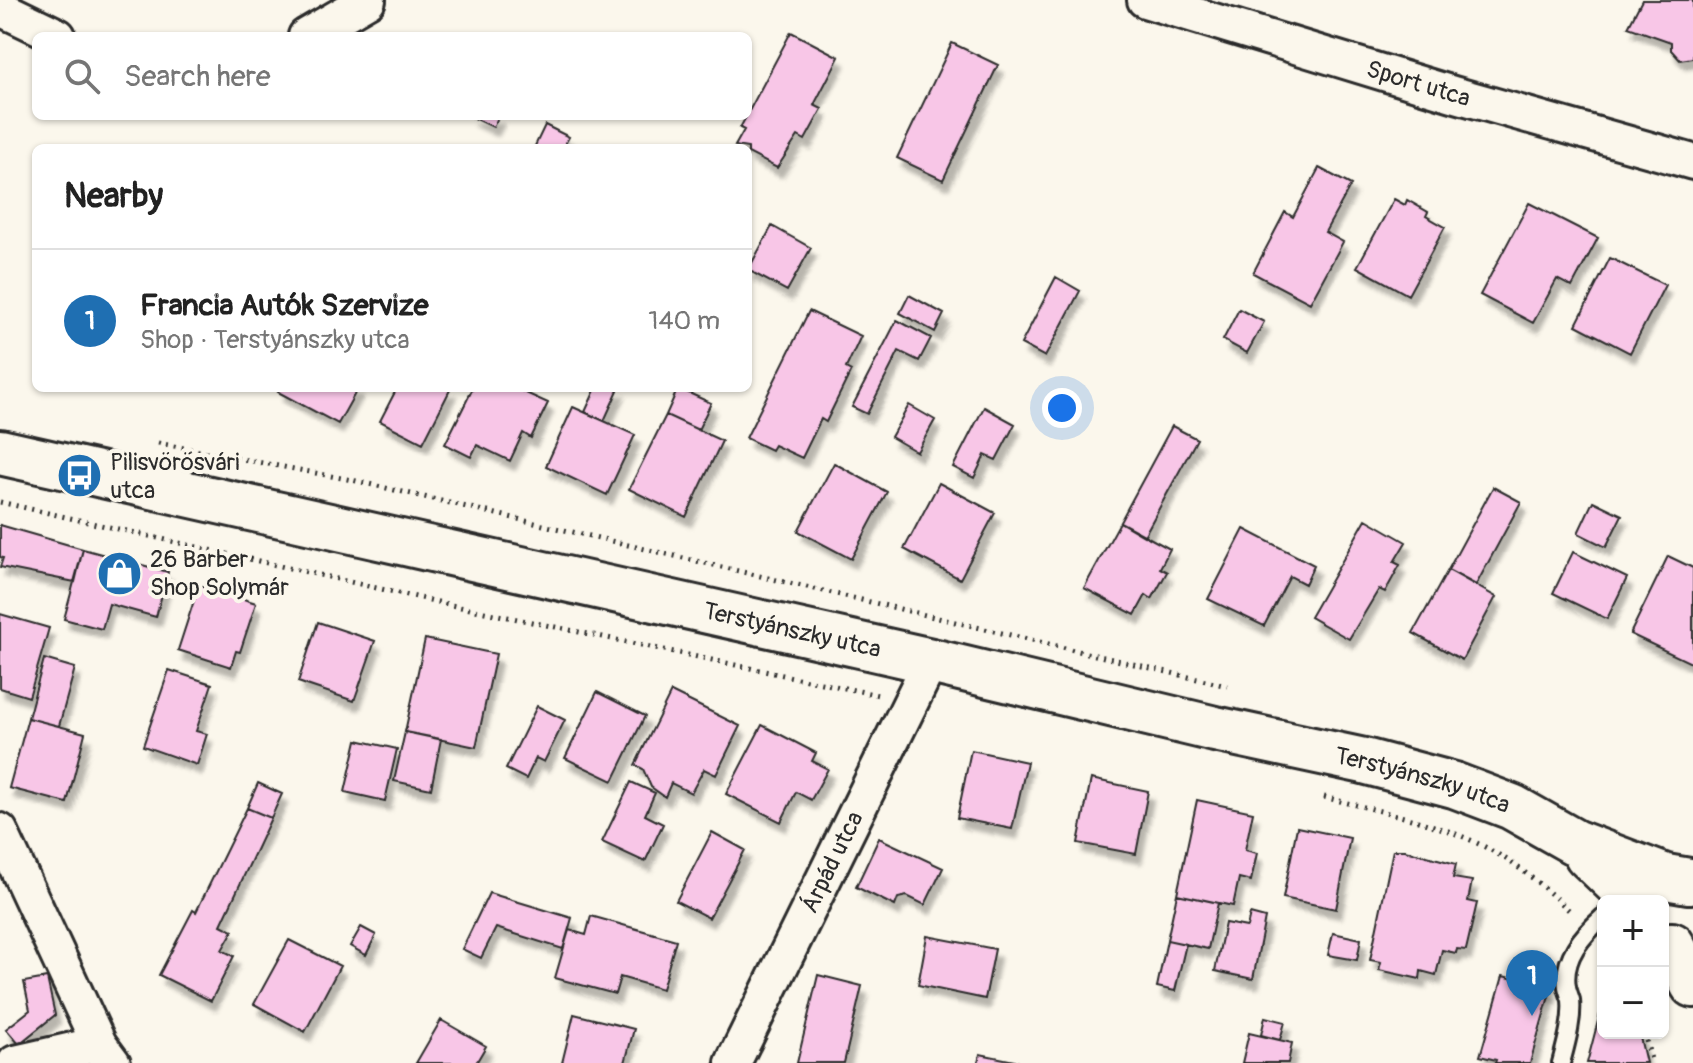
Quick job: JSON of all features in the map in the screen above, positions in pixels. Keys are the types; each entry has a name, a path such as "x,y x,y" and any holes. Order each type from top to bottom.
{"main road":[{"name":"Terstyánszky utca","path":"0,452 931,661 1364,761 1454,785 1512,807 1574,842 1666,877 1661,895"},
{"name":"Terstyánszky utca","path":"1574,842 1637,895"},
{"path":"1669,937 1693,985"}],"street":[{"path":"313,32 368,0"},
{"name":"Sport utca","path":"1145,0 1453,94 1693,162"},
{"path":"0,8 50,32"},
{"name":"Árpád utca","path":"733,1063 931,661"},
{"path":"0,831 106,1054 15,1063"}],"lane":[{"path":"1561,1063 1571,1001 1567,984 1572,955 1581,937 1588,930 1597,927"}],"path":[{"path":"153,441 352,480 1227,686"},
{"path":"0,502 451,605 910,702"},
{"path":"1323,797 1441,828 1483,845 1545,888 1588,930"},
{"path":"1646,1039 1652,1063"}],"building":[{"path":"1642,0 1693,0 1693,58 1680,60 1671,50 1671,42 1628,27"},
{"path":"791,32 839,57 814,105 822,109 805,140 798,136 777,168 752,155 752,144 736,144 744,130 740,128 744,120 752,120 752,105"},
{"path":"952,43 998,65 943,180 897,158"},
{"path":"478,120 497,120 493,127"},
{"path":"545,125 569,137 565,144 536,144"},
{"path":"1319,168 1351,185 1325,232 1343,242 1310,303 1253,273 1285,212 1293,217"},
{"path":"1394,199 1405,205 1407,200 1445,227 1408,295 1357,267"},
{"path":"1529,203 1598,238 1572,287 1557,279 1533,323 1480,295"},
{"path":"772,226 811,248 787,291 752,272 752,263"},
{"path":"1610,258 1665,285 1630,353 1576,325"},
{"path":"1056,277 1080,291 1045,357 1021,344"},
{"path":"909,295 944,314 935,332 900,313"},
{"path":"1239,309 1264,322 1247,353 1223,340"},
{"path":"809,311 861,336 846,368 851,371 826,422 821,419 802,458 774,445 771,450 746,438"},
{"path":"897,320 931,338 919,361 899,351 867,414 852,407"},
{"path":"278,392 356,392 338,424"},
{"path":"395,392 449,392 423,443 380,421"},
{"path":"471,392 524,392 548,403 531,438 523,433 510,461 477,445 471,457 445,444"},
{"path":"594,392 617,392 604,421 585,412"},
{"path":"676,392 687,392 711,403 698,430 666,415"},
{"path":"909,405 935,420 917,452 891,437"},
{"path":"573,407 635,435 607,495 546,466"},
{"path":"984,407 1015,424 996,460 985,455 974,478 953,467"},
{"path":"666,415 722,441 686,517 629,489"},
{"path":"1172,426 1197,439 1144,536 1120,522"},
{"path":"834,463 887,492 851,559 798,531"},
{"path":"939,483 995,513 960,579 904,549"},
{"path":"1493,487 1521,502 1476,585 1448,570"},
{"path":"1593,501 1622,515 1606,547 1578,533"},
{"path":"1366,519 1406,542 1394,562 1400,565 1385,592 1379,589 1349,639 1310,617"},
{"path":"1120,522 1170,549 1160,568 1167,572 1152,599 1146,595 1135,615 1084,588"},
{"path":"0,525 83,549 75,582 0,567 3,558 0,557"},
{"path":"1244,529 1314,565 1305,584 1290,576 1264,626 1208,599"},
{"path":"83,549 168,572 156,617 109,604 102,629 64,619"},
{"path":"1573,552 1627,578 1607,619 1553,593"},
{"path":"1668,556 1693,568 1693,664 1630,634"},
{"path":"1448,570 1496,597 1462,660 1413,633"},
{"path":"199,585 256,603 240,652 236,651 231,667 178,650"},
{"path":"0,614 49,628 29,697 0,688"},
{"path":"318,622 375,641 354,701 298,682"},
{"path":"425,639 496,654 476,747 405,732"},
{"path":"44,659 75,668 59,726 28,718"},
{"path":"169,670 212,684 196,731 207,734 197,765 143,746"},
{"path":"597,692 645,716 613,781 565,758"},
{"path":"671,692 740,726 716,775 704,769 691,793 671,783 665,797 651,787 643,769 635,765"},
{"path":"537,706 565,720 544,762 536,758 526,779 506,769"},
{"path":"28,718 85,733 67,803 9,788"},
{"path":"762,725 816,753 812,761 828,769 811,800 796,792 781,822 726,794"},
{"path":"405,732 441,739 431,789 394,781"},
{"path":"357,740 397,749 385,801 345,792"},
{"path":"971,750 1027,762 1012,829 957,818"},
{"path":"1091,779 1148,791 1136,854 1078,843"},
{"path":"631,782 655,793 645,815 663,824 645,862 602,842"},
{"path":"258,783 282,794 271,818 247,808"},
{"path":"1197,800 1253,812 1245,850 1257,853 1251,881 1239,878 1233,906 1177,894"},
{"path":"247,808 271,818 221,925 233,931 222,950 234,956 211,1001 159,975 193,910 196,912"},
{"path":"1297,827 1350,838 1336,909 1283,898"},
{"path":"712,832 745,850 709,918 676,901"},
{"path":"879,838 943,868 925,905 907,896 898,898 895,906 856,887"},
{"path":"1393,850 1405,850 1456,864 1453,878 1472,881 1468,901 1477,903 1466,950 1457,949 1456,953 1442,950 1436,975 1421,971 1420,979 1379,970 1381,962 1370,960"},
{"path":"489,893 572,918 563,949 496,928 481,958 462,949"},
{"path":"1177,894 1218,903 1208,949 1167,940"},
{"path":"1250,914 1265,918 1253,979 1215,971 1225,923 1247,927"},
{"path":"591,916 676,940 662,989 620,977 615,994 555,978 569,930 586,935"},
{"path":"361,927 376,935 366,955 350,946"},
{"path":"1333,933 1361,939 1357,960 1328,955"},
{"path":"927,936 995,949 985,999 918,985"},
{"path":"289,940 340,966 305,1032 254,1004"},
{"path":"1167,940 1186,944 1175,991 1157,987"},
{"path":"818,975 862,986 844,1063 797,1063"},
{"path":"1503,976 1551,989 1530,1063 1495,1063 1496,1060 1480,1056"},
{"path":"47,978 55,1015 19,1044 6,1029 30,1010 24,982"},
{"path":"574,1014 634,1029 625,1063 562,1063"},
{"path":"1265,1017 1285,1022 1280,1040 1261,1035"},
{"path":"441,1020 486,1046 476,1063 416,1063"},
{"path":"1597,1025 1597,1039 1640,1039 1646,1063 1587,1063"},
{"path":"1249,1033 1292,1043 1288,1063 1242,1063"},
{"path":"980,1054 1024,1063 978,1063"}],"place":[{"name":"Pilisvörösvári utca","path":"79,476"},
{"name":"26 Barber Shop Solymár","path":"119,573"},
{"name":"Francia Autók Szervize","path":"1532,1016"}]}
